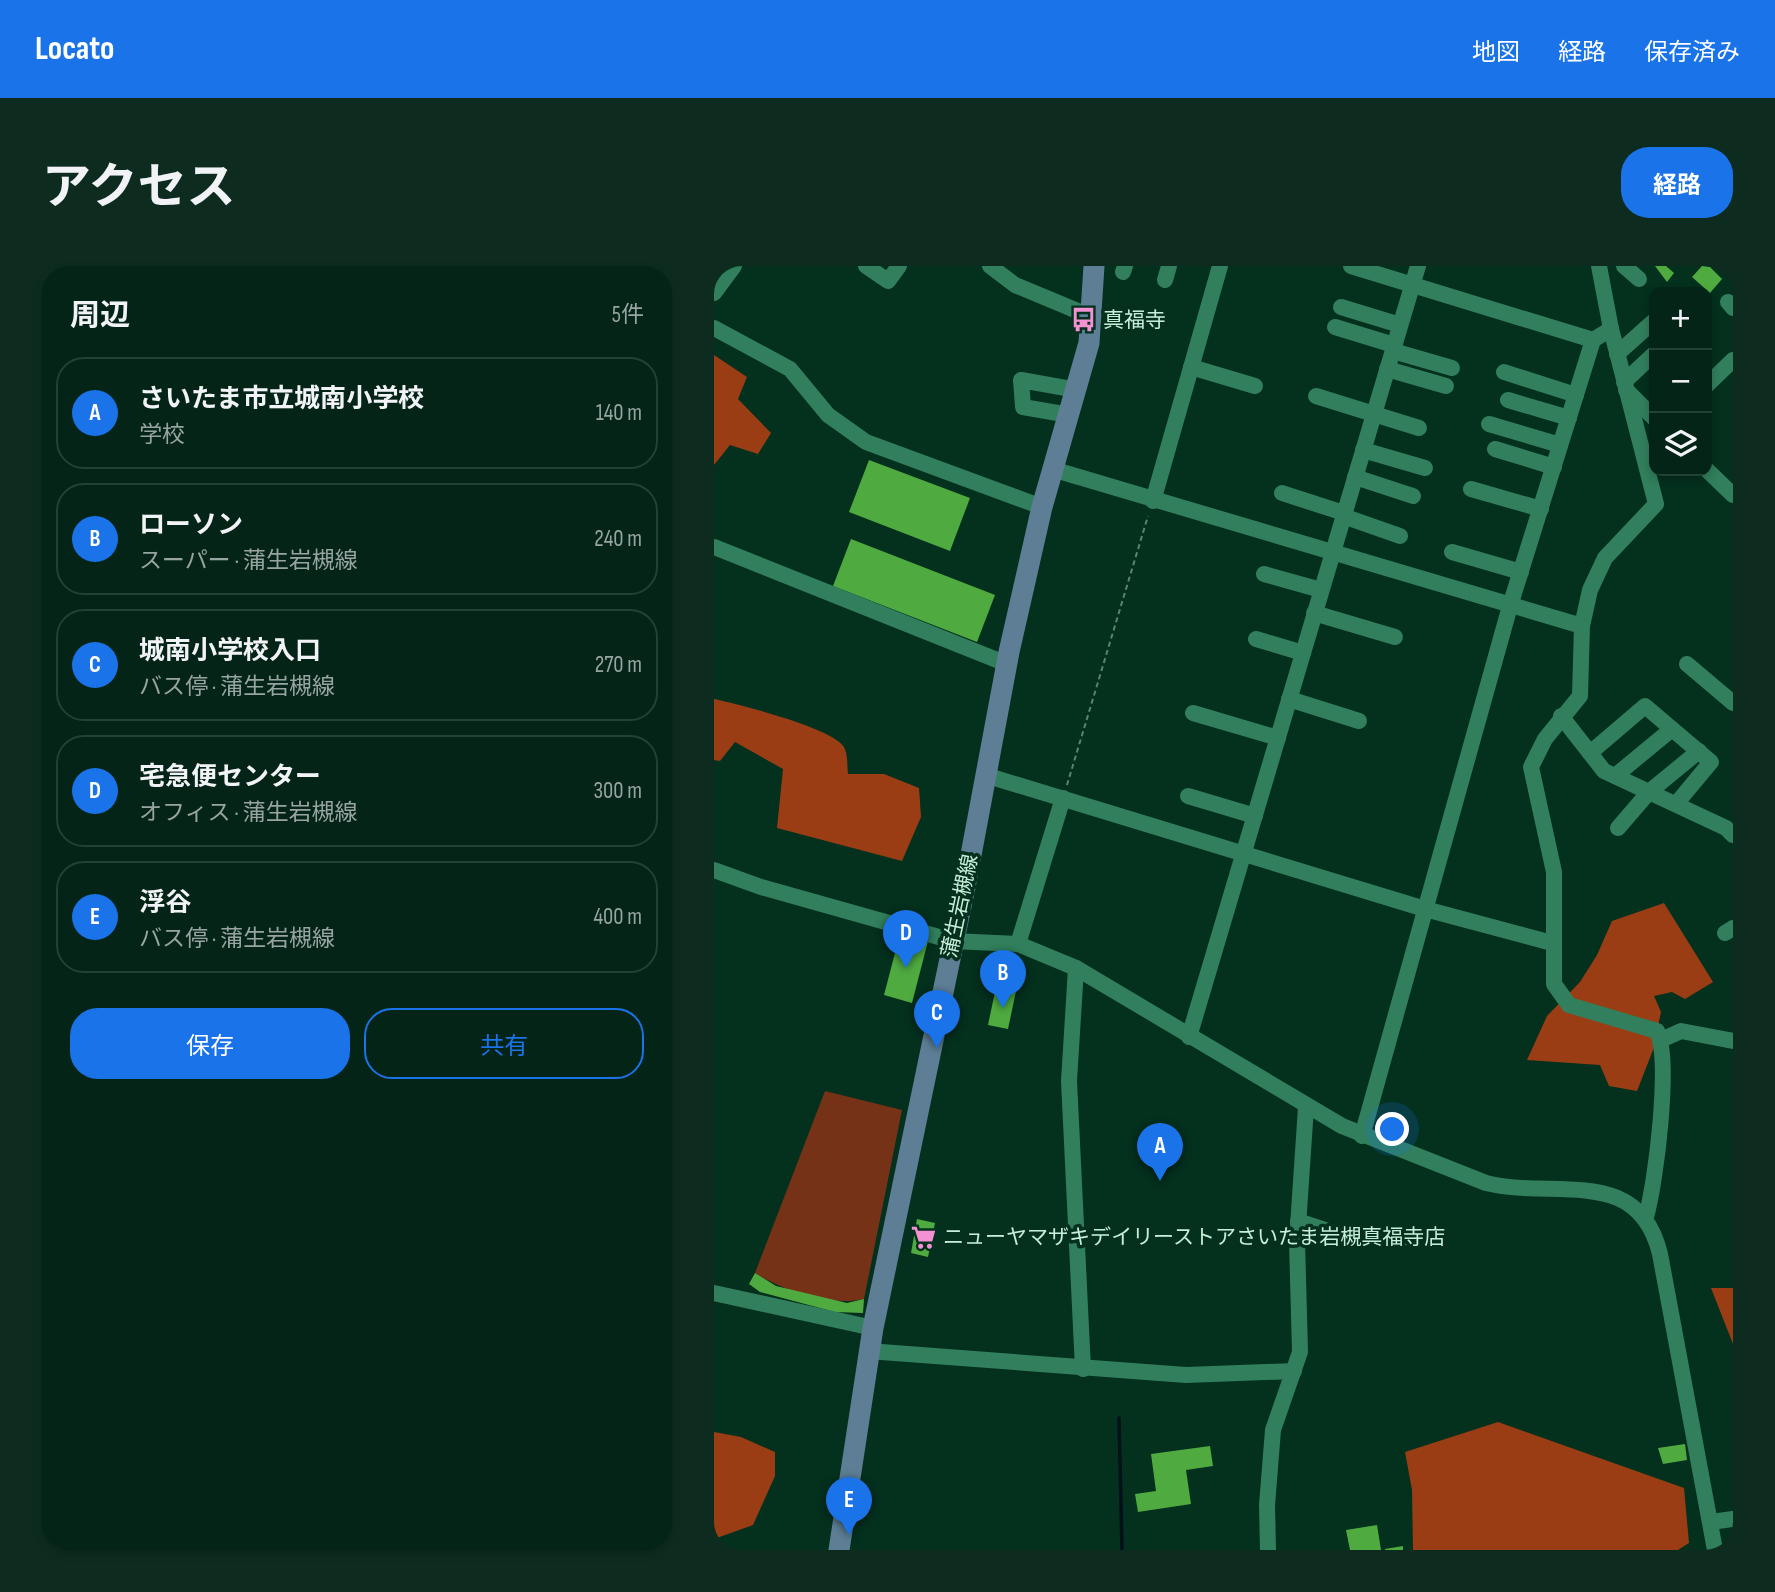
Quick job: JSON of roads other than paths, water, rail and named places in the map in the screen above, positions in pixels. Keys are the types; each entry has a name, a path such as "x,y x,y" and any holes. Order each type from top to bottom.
{"main road":[{"name":"蒲生岩槻線","path":"839,1550 873,1328 1007,664 1042,507 1077,390 1092,317 1094,266"}],"street":[{"path":"714,293 734,266"},
{"path":"866,266 888,281 899,266"},
{"path":"990,266 1015,285 1092,317"},
{"path":"1153,501 1220,266"},
{"path":"1351,266 1593,340"},
{"path":"1189,1037 1418,266"},
{"path":"1624,266 1639,279"},
{"path":"1601,268 1611,329 1656,504 1605,558 1590,590 1582,626 1580,696 1572,708 1561,716 1531,766 1555,872 1552,943 1555,984 1569,1005 1657,1031 1661,1040 1662,1083 1652,1196 1646,1217"},
{"path":"1341,307 1400,325"},
{"path":"1617,354 1649,325"},
{"path":"1335,327 1452,368"},
{"path":"714,328 790,369 828,415 866,442 1042,507"},
{"path":"1362,1136 1510,606 1593,340 1611,329"},
{"path":"1625,386 1649,360"},
{"path":"1712,380 1733,360"},
{"path":"1191,367 1255,386"},
{"path":"1387,369 1446,386"},
{"path":"1504,372 1576,395"},
{"path":"1069,415 1023,407 1021,380 1077,390"},
{"path":"1625,386 1649,413"},
{"path":"1316,396 1419,428"},
{"path":"1508,400 1569,418"},
{"path":"1489,424 1560,446"},
{"path":"1495,449 1553,467"},
{"path":"1363,450 1426,468"},
{"path":"1052,469 1582,626"},
{"path":"1712,475 1733,495"},
{"path":"1355,477 1413,496"},
{"path":"1471,489 1541,509"},
{"path":"1282,493 1399,536"},
{"path":"714,547 1007,664"},
{"path":"1452,552 1521,572"},
{"path":"1264,574 1321,590"},
{"path":"1314,613 1395,638"},
{"path":"1255,639 1303,653"},
{"path":"1687,664 1733,703"},
{"path":"1289,699 1359,721"},
{"path":"1590,753 1645,706 1711,762 1675,804"},
{"path":"1193,713 1278,738"},
{"path":"1561,716 1604,771 1731,826"},
{"path":"1615,776 1672,729"},
{"path":"1618,828 1649,792 1699,751"},
{"path":"985,775 1425,908 1552,943"},
{"path":"1188,796 1255,816"},
{"path":"1018,944 1063,798"},
{"path":"714,870 761,887 953,941 1018,944 1076,968 1306,1107 1362,1136 1486,1183 1504,1187 1607,1194 1635,1206 1646,1217 1655,1233 1660,1254 1716,1550"},
{"path":"1076,968 1069,1082 1083,1369"},
{"path":"1661,1040 1681,1031 1733,1041"},
{"path":"1268,1550 1266,1505 1273,1430 1300,1352 1296,1287 1306,1107"},
{"path":"1298,1221 1348,1237 1402,1238"},
{"path":"714,1293 873,1328"},
{"path":"869,1351 1186,1375 1294,1371"},
{"path":"1711,1522 1733,1519"}],"waterway":[{"path":"1119,1418 1122,1550"}],"place":[{"name":"真福寺","path":"1083,320"},
{"name":"宅急便センター","path":"906,968"},
{"name":"ローソン","path":"1003,1008"},
{"name":"城南小学校入口","path":"937,1048"},
{"name":"さいたま市立城南小学校","path":"1160,1181"},
{"name":"ニューヤマザキデイリーストアさいたま岩槻真福寺店","path":"923,1237"},
{"name":"浮谷","path":"849,1535"}]}
